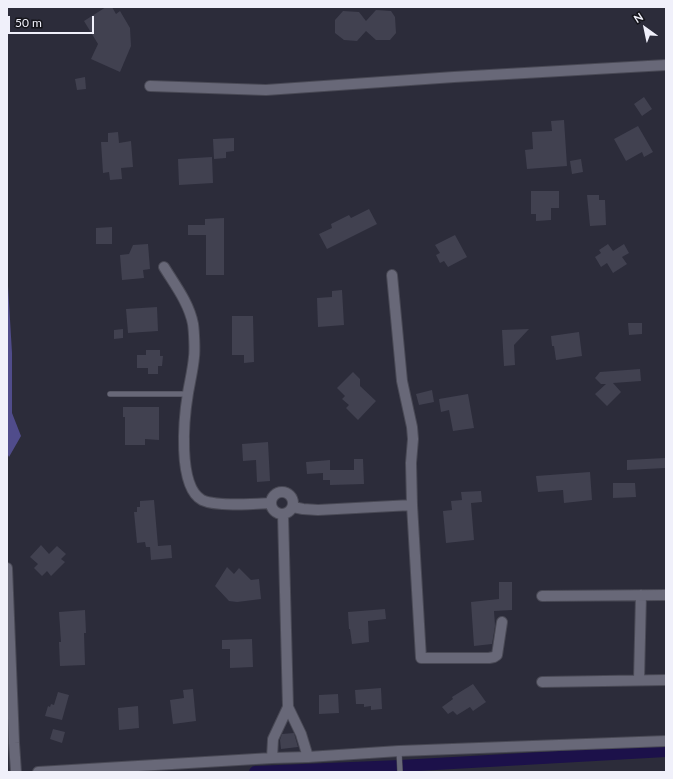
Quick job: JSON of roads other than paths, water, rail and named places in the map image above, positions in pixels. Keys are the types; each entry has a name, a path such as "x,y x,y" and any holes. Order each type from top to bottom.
{"street":[{"path":"150,86 266,90 666,65"},
{"path":"164,267 186,304 193,324 195,356 188,394 184,450 185,470 190,483 195,493 201,499 210,502 229,504 271,503"},
{"path":"392,275 402,381 412,426 413,439 411,463 412,505 421,658 494,657 497,654 502,622"},
{"path":"284,492 293,498 293,507 289,512 283,514 275,511 271,503 276,494 284,492"},
{"path":"293,507 318,510 412,505"},
{"path":"283,514 288,707 301,734 308,758"},
{"path":"7,568 9,677 16,772"},
{"path":"639,680 641,595"},
{"path":"542,596 666,595"},
{"path":"542,682 666,680"},
{"path":"272,758 273,739 288,707"},
{"path":"38,772 272,758 308,758 399,751 666,741"}],"lane":[{"path":"110,394 188,394"},
{"path":"399,751 400,772"}],"waterway":[{"path":"255,772 400,766 666,751"}]}
